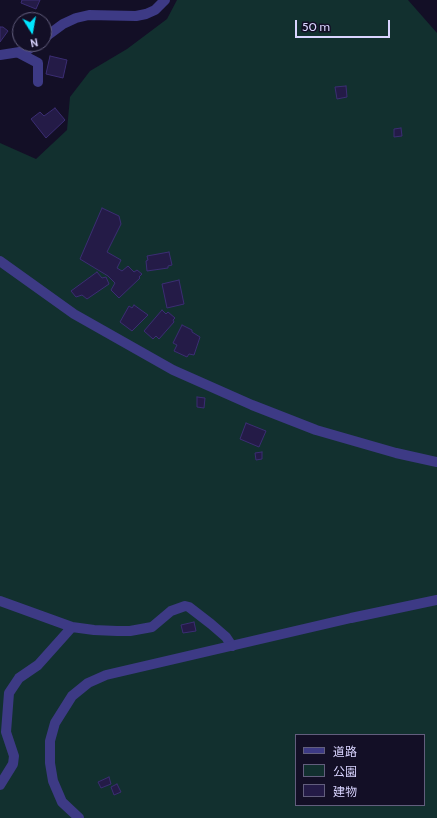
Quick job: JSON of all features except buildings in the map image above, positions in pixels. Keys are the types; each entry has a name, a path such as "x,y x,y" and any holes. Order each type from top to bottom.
{"street":[{"path":"52,32 63,24 76,18 90,15 141,15 155,10 165,0"},
{"path":"0,55 22,52"},
{"path":"19,53 38,63 38,82"},
{"path":"0,261 74,314 173,370 252,405 316,430 396,453 437,462"},
{"path":"79,818 62,802 53,781 50,763 50,741 55,723 72,696 88,683 106,675 437,600"},
{"path":"0,601 72,627 94,630 130,631 152,627 171,611 185,606 189,607 211,624 226,637 232,646"},
{"path":"0,785 13,764 14,756 6,732 9,693 19,678 38,665 72,627"}],"green space":[{"path":"177,0 408,0 437,33 437,818 0,818 0,143 36,159 67,130 70,97 90,71 127,49 167,19"}]}
